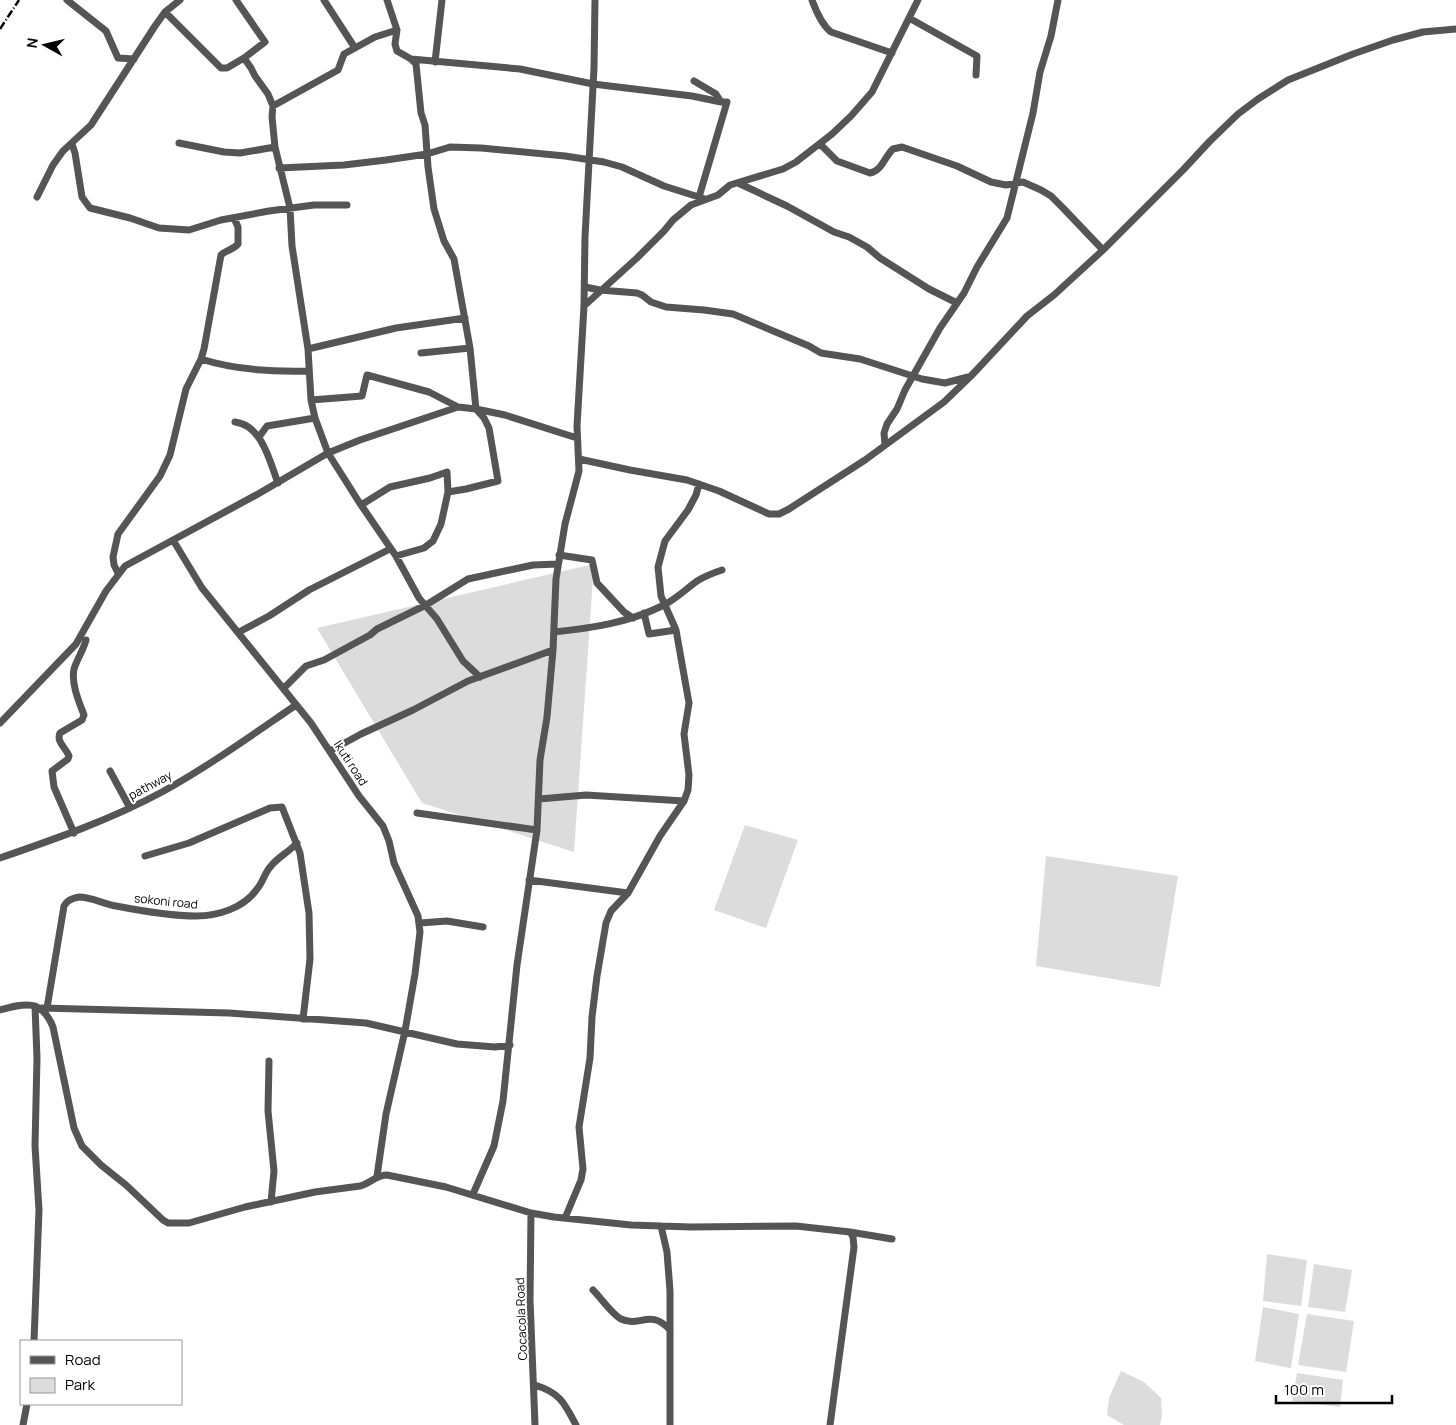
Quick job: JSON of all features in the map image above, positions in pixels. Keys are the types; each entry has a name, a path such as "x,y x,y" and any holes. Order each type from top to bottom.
{"street":[{"path":"67,0 106,30 118,58 134,58"},
{"path":"37,197 53,165 91,125 165,12 180,0"},
{"path":"165,12 221,68 226,68 244,58 265,42 236,0"},
{"path":"324,0 356,48"},
{"path":"387,0 397,30 395,44 397,51 416,64 418,97 425,125 434,209 444,242 454,259 470,348 476,409 484,418 489,428 498,482 448,492"},
{"path":"434,62 442,0"},
{"path":"472,1194 494,1148 498,1131 510,1046 517,965 537,830 540,760 547,717 559,555 576,484 580,458 577,438 593,84 594,0"},
{"path":"812,0 817,12 831,32 892,53"},
{"path":"584,306 691,205 702,198 718,194 730,185 783,169 805,157 821,145 851,116 872,92 918,0"},
{"path":"885,445 884,429 940,328 957,303 1007,218 1058,0"},
{"path":"909,18 977,56 976,75"},
{"path":"580,458 630,470 687,480 719,491 769,514 779,514 865,460 944,402 1027,316 1054,295 1103,250 1238,114 1288,80 1393,40 1423,32 1456,29"},
{"path":"273,106 338,70 344,54 375,37 397,30"},
{"path":"244,58 268,94 273,106 272,117 275,147 290,208 292,246 308,349 311,400 315,418 328,453 396,556 419,598 437,619 463,661 480,677"},
{"path":"411,59 520,69 593,84 727,102 702,198"},
{"path":"694,81 716,94 722,102"},
{"path":"179,143 224,152 240,153 275,147"},
{"path":"72,144 82,197 90,208 130,218 158,228 189,230 221,220 290,208 314,205 347,205"},
{"path":"821,145 837,161 870,173 875,172 882,165 893,149 902,147 958,166 991,182 1006,185 1016,183 1029,184 1051,196 1103,250"},
{"path":"279,168 344,165 427,154 450,147 457,147 589,159 622,167 664,186 702,198"},
{"path":"738,182 834,232 849,237 929,288 957,303"},
{"path":"118,573 113,557 118,534 146,496 167,462 176,434 186,389 201,359 221,255 238,244 238,227 234,218"},
{"path":"585,287 637,293 651,302 673,308 733,314 809,346 821,353 860,359 914,377 945,383 971,376"},
{"path":"308,349 378,332 465,318"},
{"path":"421,353 470,348"},
{"path":"201,359 217,364 265,370 309,371"},
{"path":"311,400 362,396 367,375 424,391 458,407 505,415 577,438"},
{"path":"0,723 76,644 106,590 125,566 278,483 328,453 458,407"},
{"path":"259,437 267,426 315,418"},
{"path":"235,422 247,426 259,437 278,483"},
{"path":"361,505 390,487 447,472 448,492 441,524 433,541 424,548 396,556"},
{"path":"566,1218 581,1180 583,1169 579,1127 590,1058 592,1009 606,923 611,911 628,893 660,836 684,801 689,786 684,734 689,703 676,630 664,605 659,585 658,567 662,548 667,538 688,510 696,495 699,484"},
{"name":"Ikuti road","path":"173,540 202,588 284,688 330,751 359,796 383,826 394,863 416,910 420,923 420,941 405,1031 386,1114 378,1176"},
{"path":"239,632 269,616 310,590 390,549"},
{"path":"559,555 592,560 598,583 624,612 633,618"},
{"path":"284,688 306,666 324,660 377,629 426,605 468,579 533,565 558,564"},
{"path":"554,632 589,628 633,618 664,605 698,580 722,570"},
{"path":"644,613 649,634 676,630"},
{"path":"74,833 54,787 52,771 68,759 69,756 60,741 60,733 82,720 84,715 78,698 74,670 86,640"},
{"path":"330,751 367,731 480,677 553,650"},
{"name":"pathway","path":"0,858 74,833 162,792 214,761 296,705"},
{"path":"110,771 130,808"},
{"path":"539,799 586,795 684,801"},
{"path":"145,856 189,843 242,819 277,806 281,806 285,810 300,854 309,913 310,959 303,1020"},
{"path":"417,812 537,830"},
{"name":"sokoni road","path":"41,1007 55,956 66,902 81,897 115,906 174,914 197,916 221,913 234,908 252,895 258,889 271,866 297,843"},
{"path":"530,880 628,893"},
{"path":"420,923 447,921 483,927"},
{"path":"0,1010 13,1007 41,1007 235,1013 303,1020 366,1023 457,1044 494,1047 510,1046"},
{"path":"41,1007 53,1027 74,1128 82,1146 163,1220 172,1224 189,1223 245,1206 315,1192 360,1186 378,1176 394,1176 472,1194 531,1213 566,1218 660,1226 817,1227 892,1239"},
{"path":"34,1340 39,1210 35,1146 37,1058 41,1007"},
{"path":"269,1061 268,1111 274,1171 271,1202"},
{"name":"Cocacola Road","path":"531,1213 530,1300 535,1385 535,1425"},
{"path":"660,1226 669,1269 670,1425"},
{"path":"830,1425 854,1247 853,1237 850,1232"},
{"path":"593,1290 622,1319 656,1319 662,1321 670,1330"},
{"path":"535,1385 556,1394 576,1425"},
{"path":"23,1425 27,1405"}],"green space":[{"path":"594,564 574,852 422,803 317,628"},
{"path":"745,825 798,840 766,928 714,910"},
{"path":"1046,856 1178,876 1160,987 1036,966"},
{"path":"1267,1254 1307,1260 1301,1306 1263,1301"},
{"path":"1314,1264 1352,1270 1345,1312 1308,1307"},
{"path":"1263,1307 1299,1314 1291,1368 1255,1361"},
{"path":"1307,1314 1354,1321 1346,1372 1298,1365"},
{"path":"1121,1371 1144,1382 1161,1398 1162,1416 1160,1425 1124,1425 1107,1415 1109,1398"},
{"path":"1297,1373 1343,1380 1340,1407 1292,1401"}],"railway":[{"path":"0,29 19,0"}]}
